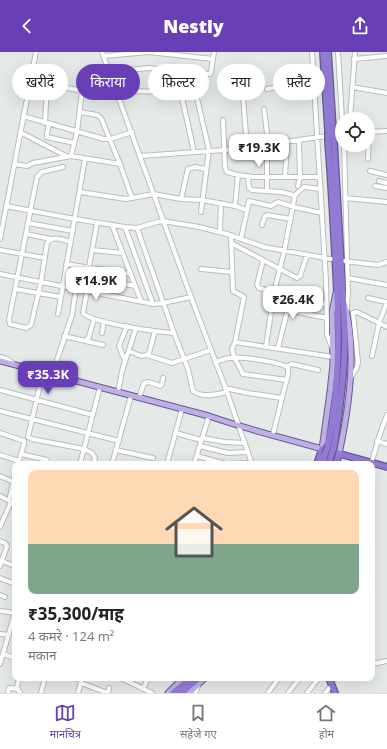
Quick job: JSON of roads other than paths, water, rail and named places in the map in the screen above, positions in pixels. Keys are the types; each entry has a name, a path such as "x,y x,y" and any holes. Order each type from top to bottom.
{"highway":[{"path":"319,461 331,446 340,409 345,361 343,298 323,52"},
{"path":"328,52 330,130"},
{"path":"331,141 337,286 338,368 331,446"},
{"path":"326,453 339,454 364,461"},
{"path":"324,461 326,453"},
{"path":"326,453 328,461"},
{"path":"337,461 339,454"},
{"path":"375,464 387,467"},
{"path":"172,693 186,681"},
{"path":"181,693 198,681"},
{"path":"330,681 336,693"}],"main road":[{"path":"0,361 273,434 326,453 332,357 332,312 337,286"},
{"path":"339,454 350,379 351,345 347,310 343,298"},
{"path":"168,693 180,681"},
{"path":"188,693 198,681"}],"street":[{"path":"34,64 36,52"},
{"path":"107,64 103,54 149,52 212,60"},
{"path":"194,52 194,58"},
{"path":"140,69 149,68 210,74 214,52"},
{"path":"312,52 313,64"},
{"path":"338,52 342,112"},
{"path":"350,112 355,52"},
{"path":"354,59 387,56"},
{"path":"352,87 387,92"},
{"path":"267,89 273,88"},
{"path":"0,239 27,100"},
{"path":"47,100 47,137 74,143"},
{"path":"69,156 77,132 81,100"},
{"path":"120,100 226,390 250,461"},
{"path":"183,100 194,152"},
{"path":"198,100 209,150 200,212"},
{"path":"243,100 247,147"},
{"path":"316,100 325,258 327,334 332,350"},
{"path":"264,109 267,128 266,191"},
{"path":"80,112 97,115 101,118 111,139 132,198"},
{"path":"23,116 104,139 111,139 132,132"},
{"path":"223,120 226,170 230,173 266,177 320,177"},
{"path":"375,131 387,130"},
{"path":"20,132 69,156"},
{"path":"140,156 225,150 335,135"},
{"path":"298,186 300,177 299,140"},
{"path":"285,177 287,142"},
{"path":"344,152 346,261 348,278 347,310"},
{"path":"368,152 368,159"},
{"path":"14,164 27,166 34,163 69,156 120,164"},
{"path":"58,314 85,158"},
{"path":"181,199 188,169 195,167 206,169"},
{"path":"51,239 47,243 41,282 31,325 26,328 13,326 10,324 9,320 36,180 39,174 45,171 62,168"},
{"path":"370,171 387,175"},
{"path":"235,206 238,175"},
{"path":"248,176 250,189 282,192 295,195"},
{"path":"379,181 387,183"},
{"path":"375,186 387,188"},
{"path":"266,346 274,292 294,207 295,195 304,188 321,189"},
{"path":"80,192 121,199 154,194 181,199 221,203 247,210"},
{"path":"345,198 387,202"},
{"path":"241,239 249,202 251,201 271,206 278,202 322,213"},
{"path":"220,232 221,203"},
{"path":"6,206 125,228 137,228 163,221 220,232 284,252 331,259"},
{"path":"262,224 266,215 291,219"},
{"path":"28,223 73,230"},
{"path":"89,267 97,223"},
{"path":"112,225 140,301"},
{"path":"125,228 153,304"},
{"path":"137,228 190,375 193,391 214,396 226,390 282,398"},
{"path":"26,234 71,242"},
{"path":"231,235 233,291 244,296 235,342 232,349 234,358 243,374 287,380"},
{"path":"231,243 299,278 307,255"},
{"path":"0,250 45,258"},
{"path":"92,250 122,253"},
{"path":"263,260 257,285 259,288 274,292"},
{"path":"346,261 378,265 387,262"},
{"path":"66,264 130,274"},
{"path":"201,269 232,272"},
{"path":"65,273 135,286"},
{"path":"0,274 153,304 191,297"},
{"path":"348,278 387,285"},
{"path":"15,289 61,297"},
{"path":"52,375 72,315 76,289"},
{"path":"87,291 83,313 86,316 136,328 174,333"},
{"path":"368,298 387,302 379,324 372,356"},
{"path":"310,315 313,303 318,302 326,304"},
{"path":"278,348 287,312 292,311 326,318"},
{"path":"350,379 357,367 358,362 353,314 357,312 387,328"},
{"path":"86,341 89,337 94,319"},
{"path":"102,333 104,321"},
{"path":"125,361 119,346 127,326"},
{"path":"118,392 125,361 136,328"},
{"path":"147,355 149,353 155,331"},
{"path":"64,336 103,345"},
{"path":"235,342 332,357"},
{"path":"129,351 141,356 147,355 170,363 211,350"},
{"path":"0,357 15,364"},
{"path":"215,362 234,358 265,361 287,366 295,364 318,370"},
{"path":"0,364 8,363"},
{"path":"273,434 287,380 289,370 287,366"},
{"path":"18,461 24,443 28,436 43,372"},
{"path":"139,398 144,383 149,382 160,386 163,378"},
{"path":"81,461 100,388"},
{"path":"0,390 93,415"},
{"path":"113,461 131,396"},
{"path":"168,461 182,409"},
{"path":"0,410 119,441"},
{"path":"372,461 387,415"},
{"path":"195,461 209,416"},
{"path":"382,429 387,430"},
{"path":"0,433 22,440 24,443"},
{"path":"176,433 202,439 244,443"},
{"path":"28,436 32,439 84,449 92,453 94,456 93,461"},
{"path":"377,441 387,444"},
{"path":"200,446 228,453 247,452"},
{"path":"116,450 153,458"},
{"path":"21,454 47,460"},
{"path":"0,455 15,461"},
{"path":"196,456 215,461"},
{"path":"0,476 12,481"},
{"path":"0,498 12,502 0,527"},
{"path":"0,541 5,543 7,546 1,562 12,565"},
{"path":"0,578 12,583"},
{"path":"0,595 5,597"},
{"path":"0,611 12,613"},
{"path":"0,664 12,624"},
{"path":"0,634 9,635"},
{"path":"3,650 12,656"},
{"path":"375,663 387,661"},
{"path":"19,681 17,685 19,691"},
{"path":"41,693 44,681"},
{"path":"78,693 82,681"},
{"path":"84,681 105,692 108,692 109,688"},
{"path":"127,681 152,693"},
{"path":"143,689 147,681"},
{"path":"195,693 199,681"},
{"path":"268,693 276,681"},
{"path":"288,693 298,681"},
{"path":"307,693 317,681"},
{"path":"325,693 332,685"},
{"path":"8,693 10,688 19,691"}]}
